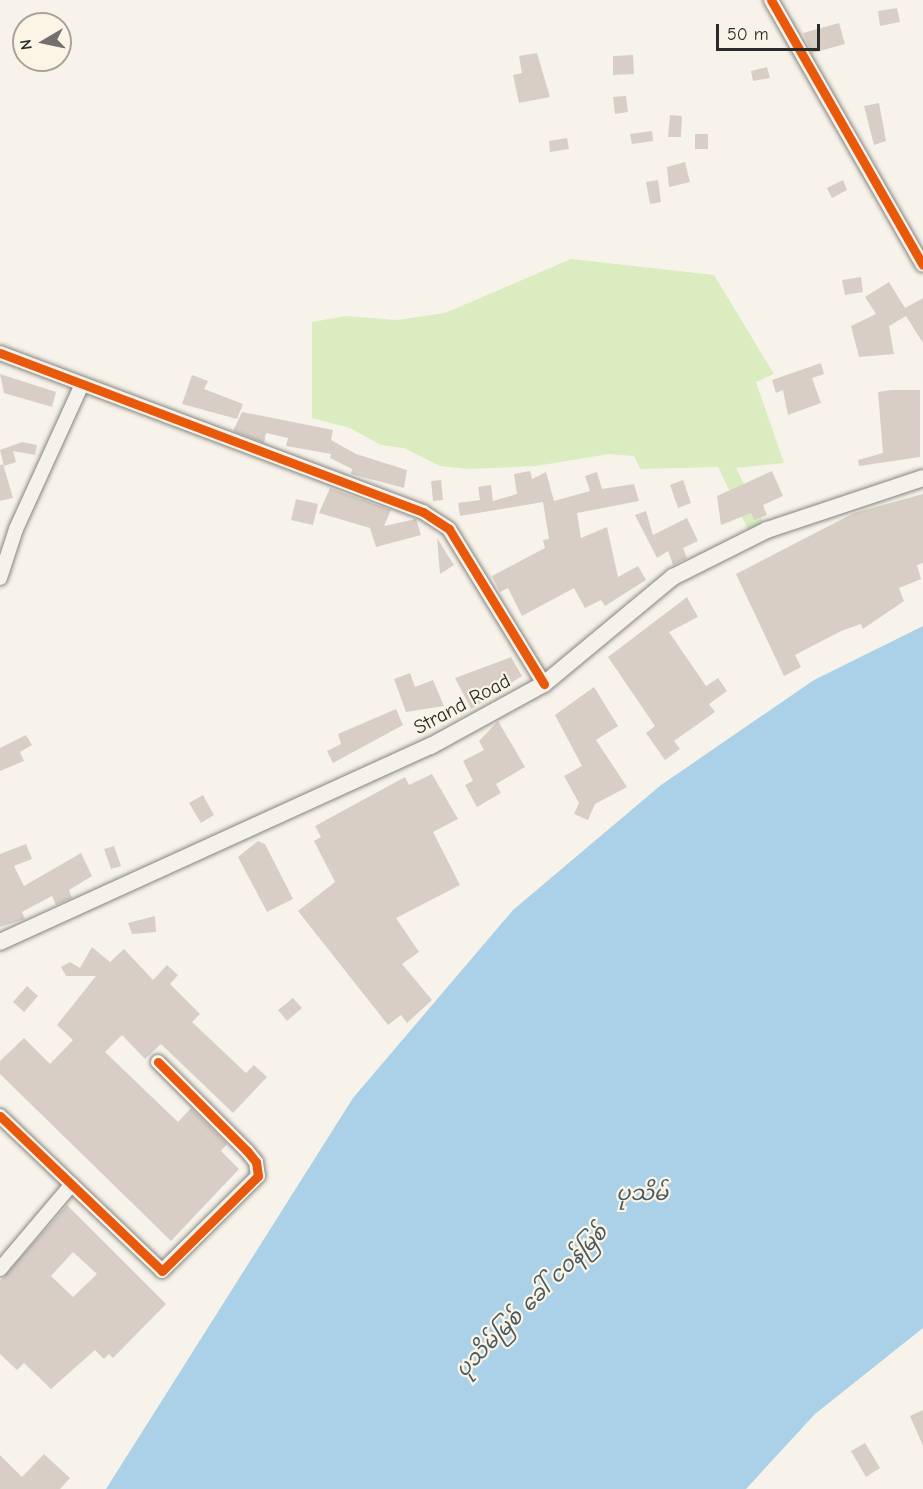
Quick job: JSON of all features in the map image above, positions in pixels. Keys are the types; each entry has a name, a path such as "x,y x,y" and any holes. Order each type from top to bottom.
{"main road":[{"name":"Strand Road","path":"0,942 431,746 544,684 673,577 767,530 923,478"}],"street":[{"path":"771,0 923,265"},
{"path":"0,353 423,512 449,529 544,684"},
{"path":"0,578 16,529 82,384"},
{"path":"0,1116 162,1271 258,1176 256,1162 247,1151 158,1062"},
{"path":"0,1269 72,1184"}],"green space":[{"path":"571,259 714,275 774,374 756,382 784,463 736,468 767,530 752,538 718,467 640,469 634,456 609,454 536,466 468,469 440,466 404,448 381,445 350,428 312,418 312,322 346,316 397,320 445,313"}],"water":[{"name":"ပုသိမ်","path":"923,626 923,1328 815,1414 746,1489 106,1489 353,1098 513,910 661,785 814,680"}],"building":[{"path":"897,8 900,22 880,26 878,11"},
{"path":"839,23 845,44 812,53 803,33"},
{"path":"537,53 550,97 519,103 513,75 522,73 519,56"},
{"path":"633,55 634,74 613,75 613,56"},
{"path":"767,67 770,78 753,81 751,71"},
{"path":"626,96 628,112 615,114 613,97"},
{"path":"879,103 886,141 874,145 864,106"},
{"path":"670,115 682,116 681,137 668,137"},
{"path":"652,131 653,141 632,144 630,134"},
{"path":"695,134 708,134 708,149 695,149"},
{"path":"567,138 569,149 550,152 549,141"},
{"path":"685,162 690,182 669,187 667,167"},
{"path":"658,180 661,202 650,204 646,182"},
{"path":"843,180 847,190 832,198 827,188"},
{"path":"861,277 863,292 845,295 842,280"},
{"path":"889,282 905,308 923,298 923,343 906,316 889,326 894,354 859,357 851,326 876,314 865,297"},
{"path":"821,363 824,374 812,378 821,403 788,415 783,390 776,393 772,380"},
{"path":"0,374 56,392 52,407 4,393"},
{"path":"192,375 208,381 204,389 243,404 237,419 182,404"},
{"path":"920,390 920,457 859,466 858,460 883,453 878,392"},
{"path":"242,412 333,430 331,440 356,454 407,470 404,488 351,474 352,469 330,458 331,454 286,446 288,438 266,433 264,443 233,431"},
{"path":"22,442 37,445 35,455 13,451 16,462 4,466 0,450"},
{"path":"3,464 13,498 0,501 0,465"},
{"path":"530,471 532,479 546,472 554,501 590,491 585,476 597,472 602,489 634,484 639,501 577,513 581,538 607,527 618,577 638,566 646,580 605,606 601,600 585,608 574,588 522,616 508,588 500,592 492,576 545,548 543,540 549,539 543,502 460,516 458,503 480,500 478,487 491,485 493,501 517,494 514,474"},
{"path":"772,471 783,496 763,505 767,515 754,520 751,513 721,525 717,496"},
{"path":"441,480 443,500 433,501 431,481"},
{"path":"683,480 691,503 678,508 670,485"},
{"path":"330,488 391,510 384,526 416,519 421,535 376,547 370,528 319,513"},
{"path":"923,494 923,563 917,565 921,579 899,588 904,601 863,629 861,624 841,631 795,655 801,667 784,676 736,574 854,513"},
{"path":"296,499 318,504 313,525 291,520"},
{"path":"646,511 653,535 687,518 698,541 683,548 687,558 673,565 668,551 657,558 635,515"},
{"path":"437,538 454,565 440,574"},
{"path":"687,597 698,617 669,632 706,686 718,678 727,691 709,704 715,712 674,741 680,749 665,760 646,733 655,726 608,657"},
{"path":"511,657 522,676 471,709 455,678"},
{"path":"410,673 415,687 433,680 444,706 406,712 394,679"},
{"path":"594,687 618,726 596,740 627,787 595,804 588,820 574,814 579,803 564,776 582,766 555,715"},
{"path":"396,709 403,725 333,763 327,751 341,744 338,734"},
{"path":"498,721 525,767 496,784 501,793 477,807 465,785 473,781 463,761 484,750 479,741"},
{"path":"26,735 32,745 20,752 24,761 0,771 0,748"},
{"path":"432,774 458,819 433,832 460,885 396,918 419,952 402,964 432,1000 407,1023 401,1015 388,1025 298,911 335,882 314,841 321,837 315,826 405,777 409,785"},
{"path":"203,795 214,815 201,823 189,803"},
{"path":"258,841 265,844 293,899 267,912 238,857"},
{"path":"26,844 32,859 14,866 24,886 81,853 92,876 69,890 72,898 56,905 52,896 22,912 25,919 0,927 0,854"},
{"path":"114,846 121,866 111,869 104,849"},
{"path":"155,916 156,932 132,934 128,923"},
{"path":"92,947 110,962 124,949 153,980 167,965 178,975 170,984 200,1014 192,1022 246,1073 254,1065 267,1077 233,1113 161,1044 145,1059 122,1035 105,1052 178,1122 191,1108 227,1144 221,1151 239,1169 171,1241 0,1074 0,1061 24,1038 50,1064 73,1040 57,1025 96,976 66,976 61,967 70,962 80,968"},
{"path":"27,986 38,996 24,1012 13,1002"},
{"path":"293,998 302,1008 287,1021 278,1010"},
{"path":"67,1205 166,1304 113,1358 109,1354 104,1359 95,1350 51,1389 24,1363 17,1370 0,1354 0,1281","holes":["73,1252 97,1274 73,1297 51,1276"]},
{"path":"923,1410 923,1446 910,1416"},
{"path":"865,1443 880,1468 866,1477 851,1451"},
{"path":"44,1454 70,1478 60,1489 0,1489 0,1455 22,1477"}],"cycle path":[{"path":"771,0 923,265"},
{"path":"0,353 423,512 449,529 544,684"},
{"path":"0,1116 162,1271 258,1176 256,1162 247,1151 158,1062"}],"water label":[{"name":"ပုသိမ်မြစ် ခေါ် ငဝန်မြစ်","path":"531,1301"}]}
